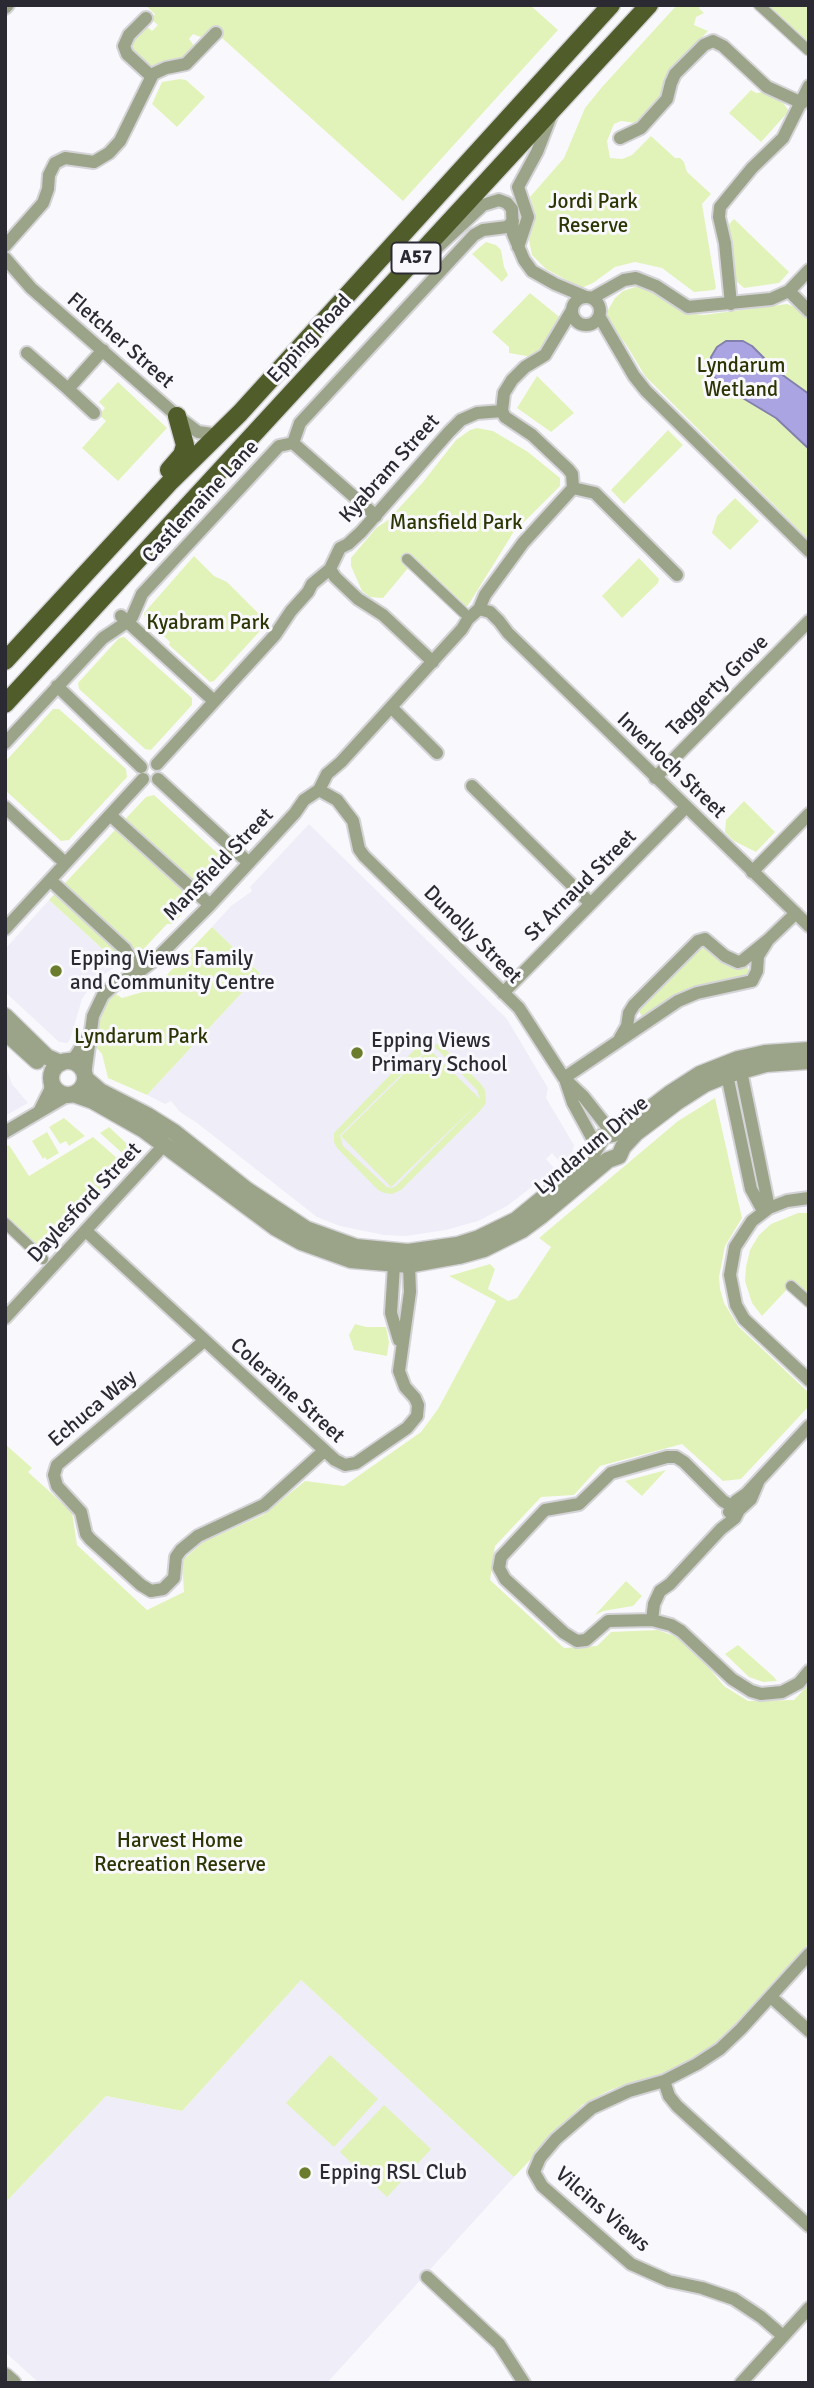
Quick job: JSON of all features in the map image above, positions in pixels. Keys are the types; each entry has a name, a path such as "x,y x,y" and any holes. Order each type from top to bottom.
{"main road":[{"name":"Epping Road","path":"5,661 172,481 220,435 611,5"},
{"name":"Epping Road","path":"5,704 649,5"},
{"path":"100,558 119,526 182,455 185,445 177,416"}],"street":[{"path":"759,5 808,50"},
{"path":"146,18 129,35 124,46 127,54 151,76"},
{"path":"5,246 43,204 55,163 65,158 94,162 115,147 151,76 158,71 186,64 216,33"},
{"path":"620,138 641,128 667,99 676,74 704,45 713,41 723,46 767,87 802,103"},
{"path":"731,304 725,243 719,217 720,206 752,168 783,138 809,86"},
{"path":"518,247 528,217 518,187 537,152 553,109"},
{"path":"370,309 483,205 499,200 507,203 512,209 513,234 532,271 598,303 615,343 646,391 809,551"},
{"name":"Castlemaine Lane","path":"5,743 103,638 124,619 132,617 142,594 279,446 293,443 300,424 469,240 478,232 507,227 513,220"},
{"path":"490,231 518,247"},
{"name":"Fletcher Street","path":"5,258 31,288 177,416 198,432 220,435"},
{"path":"485,613 485,595 492,589 523,543 573,488 572,474 568,469 532,435 505,417 502,411 504,393 512,380 525,367 545,355 578,299 589,297 624,280 636,278 648,281 688,307 771,299 789,291 809,270"},
{"path":"555,284 563,291 577,321 615,343"},
{"path":"555,341 564,333 595,322 615,286"},
{"path":"789,291 809,311"},
{"path":"68,389 103,350"},
{"path":"27,353 94,413"},
{"name":"Kyabram Street","path":"335,572 348,544 461,420 477,413 502,411"},
{"path":"293,443 376,516"},
{"path":"573,488 595,493 677,575"},
{"path":"407,559 464,613"},
{"path":"5,929 110,815 147,768 275,635 308,592 335,572 354,594 383,615 433,662"},
{"name":"Mansfield Street","path":"85,1077 95,1009 103,995 156,959 210,905 304,800 323,794 327,774 462,629 485,613"},
{"name":"Inverloch Street","path":"485,613 809,926"},
{"path":"124,619 214,701"},
{"name":"Taggerty Grove","path":"655,778 809,621"},
{"path":"57,686 147,768 161,773 159,779 249,863"},
{"path":"391,707 437,753"},
{"path":"472,786 590,903"},
{"name":"Dunolly Street","path":"323,794 353,821 359,849 364,856 523,1014 564,1078 573,1103 602,1153"},
{"path":"5,807 65,863"},
{"name":"St Arnaud Street","path":"503,993 686,807"},
{"path":"752,872 809,814"},
{"path":"110,815 210,905"},
{"path":"50,880 125,949 139,972"},
{"path":"741,961 796,913"},
{"path":"616,1044 626,1030 629,1013 634,1005 701,939 709,941 725,956 751,967 755,977"},
{"path":"564,1078 625,1039 637,1027 687,997 749,983 755,977 758,956 768,940"},
{"path":"634,1005 637,1017 650,1021"},
{"path":"5,1016 58,1069 57,1090 71,1094"},
{"path":"5,1032 58,1069 78,1065 85,1077 82,1088 5,1132"},
{"name":"Mansfield Street","path":"58,1069 82,1049 90,1032"},
{"name":"Lyndarum Drive","path":"733,1067 765,1053 809,1050"},
{"name":"Lyndarum Drive","path":"71,1094 93,1101 165,1144 276,1228 301,1242 351,1260 402,1259 479,1238 516,1220 587,1162 602,1153 619,1156 618,1140 636,1120 700,1074 733,1067 809,1061"},
{"path":"733,1067 766,1209"},
{"path":"39,1111 49,1094 58,1069"},
{"name":"Lyndarum Drive","path":"85,1077 100,1091 174,1132 247,1190 306,1229 356,1247 402,1259"},
{"name":"Dunolly Street","path":"564,1078 583,1096 618,1140"},
{"name":"Lyndarum Drive","path":"602,1153 603,1136 618,1140"},
{"name":"Daylesford Street","path":"5,1318 165,1144"},
{"path":"809,1198 787,1200 766,1209 741,1234 735,1247 730,1275 731,1290 744,1319 809,1380"},
{"path":"5,1223 43,1259"},
{"name":"Coleraine Street","path":"86,1231 324,1451 341,1464 350,1465 415,1420 418,1405 399,1371 411,1278 402,1259"},
{"name":"Coleraine Street","path":"401,1347 391,1312 402,1259"},
{"path":"791,1286 809,1302"},
{"name":"Echuca Way","path":"204,1341 57,1465 54,1475 57,1486 81,1512 86,1534 90,1539 141,1585 151,1591 163,1589 174,1578 176,1557 181,1550 198,1536 264,1505 324,1451"},
{"path":"809,1426 759,1480 751,1499 735,1506 723,1501 676,1457 667,1457 607,1475 579,1504 545,1510 499,1560 499,1568 505,1579 572,1639 586,1640 608,1621 656,1621 671,1625 691,1638 732,1679 751,1692 761,1694 782,1692 799,1684 809,1671"},
{"path":"656,1621 654,1604 660,1591 729,1524 735,1506"},
{"name":"Vilcins Views","path":"783,2336 734,2299 702,2288 668,2281 631,2264 599,2238 537,2179 534,2172 540,2158 576,2120 610,2098 664,2081 720,2049 809,1954"},
{"path":"771,1997 809,2031"},
{"path":"664,2081 669,2096 677,2106 809,2226"},
{"path":"427,2277 499,2344 524,2383"},
{"path":"741,2383 809,2308"},
{"path":"5,2376 13,2383"}],"shaded area":[{"path":"726,341 743,341 752,346 777,371 809,394 809,449 776,418 721,385 714,377 710,367 711,357 717,347"},
{"name":"Epping Views Primary School","path":"309,824 507,1019 548,1088 546,1098 574,1145 572,1153 561,1163 552,1153 546,1159 555,1169 507,1206 478,1221 446,1230 406,1236 384,1235 340,1226 317,1217 180,1112 171,1101 165,1104 147,1095 260,973 212,927 231,906 252,891 250,887"},
{"name":"Epping Views Family and Community Centre","path":"49,900 119,964 94,982 82,999 67,1043 59,1042 5,992 5,949"},
{"path":"5,1064 12,1084 28,1103 5,1116"},
{"path":"301,1980 514,2177 327,2383 39,2383 5,2352 5,2203 106,2096 182,2111"}],"green space":[{"path":"145,5 530,5 558,30 403,201 212,29 203,38 193,34 189,39 195,47 184,59 175,63 163,62 148,66 131,51 129,43 145,25 152,31 158,25 151,19 155,14"},
{"name":"Jordi Park Reserve","path":"677,5 701,5 699,8 704,13 696,17 694,25 708,31 672,70 661,98 635,123 621,121 614,124 607,141 610,158 622,159 632,155 651,136 675,158 680,158 687,172 711,194 702,204 716,288 694,292 662,268 635,262 615,267 581,288 546,269 532,255 529,240 535,215 530,197 564,158 585,108"},
{"path":"759,5 809,5 809,42 806,48"},
{"path":"186,80 205,97 177,127 152,104 162,82"},
{"path":"751,90 756,93 764,92 781,100 789,111 761,142 729,113"},
{"path":"734,219 789,272 779,283 744,288 736,281 729,224"},
{"path":"486,242 501,250 508,275 502,282 472,254"},
{"name":"Lyndarum Wetland","path":"638,286 652,290 687,313 703,315 787,304 795,307 809,320 809,540 645,376 610,324 608,316 608,310 615,298 623,291"},
{"path":"530,293 563,320 547,346 532,357 509,353 509,347 492,332"},
{"path":"537,376 574,413 551,432 517,408"},
{"path":"118,382 167,428 118,481 82,448 106,421 99,415 105,408 99,402"},
{"name":"Mansfield Park","path":"477,428 493,431 528,452 560,478 560,486 513,533 467,607 418,561 414,561 383,598 370,597 362,591 351,566 351,558 376,528 388,520 423,482 456,440"},
{"path":"668,430 683,445 624,504 611,490"},
{"path":"735,498 759,521 730,550 712,533 717,516"},
{"name":"Kyabram Park","path":"194,556 214,576 227,582 264,619 260,631 214,681 210,682 169,645 170,642 155,628 152,630 146,624 144,613"},
{"path":"639,558 659,579 658,583 622,618 602,596"},
{"path":"124,637 192,698 192,705 151,750 145,749 79,689 78,683 119,638"},
{"path":"53,709 59,709 126,769 127,777 69,840 61,841 5,790 5,762"},
{"path":"154,795 226,861 226,866 173,924 167,924 138,955 119,964 49,900 146,797"},
{"path":"744,801 775,832 756,852 734,841 725,832 726,820"},
{"name":"Lyndarum Park","path":"212,927 260,973 147,1095 108,1078 102,1054 96,1047 101,1015 109,999 116,994 122,998 146,991 162,980"},
{"path":"700,945 707,945 726,964 748,967 750,975 642,1017 638,1009"},
{"path":"429,1042 442,1046 480,1083 485,1090 486,1103 401,1190 392,1194 384,1193 337,1148 334,1133 418,1046","holes":["428,1048 435,1048 477,1090 480,1099 429,1049 341,1136 391,1187 480,1101 396,1186 392,1188 387,1187 343,1146 340,1135"]},
{"name":"Harvest Home Recreation Reserve","path":"715,1098 742,1218 725,1246 719,1277 724,1303 738,1326 808,1392 809,1406 741,1479 723,1481 682,1444 600,1466 574,1495 541,1497 495,1546 490,1580 564,1648 597,1646 611,1632 658,1630 677,1637 704,1662 724,1686 748,1701 794,1700 809,1684 809,1943 714,2044 669,2071 610,2090 582,2105 514,2177 301,1980 182,2111 106,2096 5,2203 5,1444 32,1468 28,1472 72,1512 77,1545 147,1610 184,1592 182,1564 203,1542 263,1515 305,1481 344,1486 421,1432 438,1409 496,1301 449,1276 490,1264 495,1269 488,1289 508,1301 517,1298 551,1247 539,1238 678,1121"},
{"path":"64,1118 85,1136 69,1146 66,1141 60,1144 49,1127"},
{"path":"109,1127 138,1154 131,1161 100,1133"},
{"path":"47,1132 59,1153 47,1160 45,1157 43,1159 32,1141"},
{"path":"93,1137 126,1166 43,1256 5,1221 5,1147 9,1145 29,1176"},
{"path":"798,1213 809,1213 809,1299 792,1284 762,1316 752,1303 745,1281 750,1250 759,1235 771,1224"},
{"path":"355,1324 386,1327 389,1342 387,1356 354,1350 349,1335"},
{"path":"666,1470 642,1496 625,1481"},
{"path":"626,1581 642,1596 633,1606 595,1615"},
{"path":"738,1645 777,1681 763,1682 749,1677 725,1654"},
{"path":"330,2055 378,2099 334,2147 286,2103"},
{"path":"384,2105 431,2149 387,2197 340,2152"}],"place":[{"name":"Epping Views Family and Community Centre","path":"56,971"},
{"name":"Epping Views Primary School","path":"357,1053"},
{"name":"Epping RSL Club","path":"305,2173"}]}
